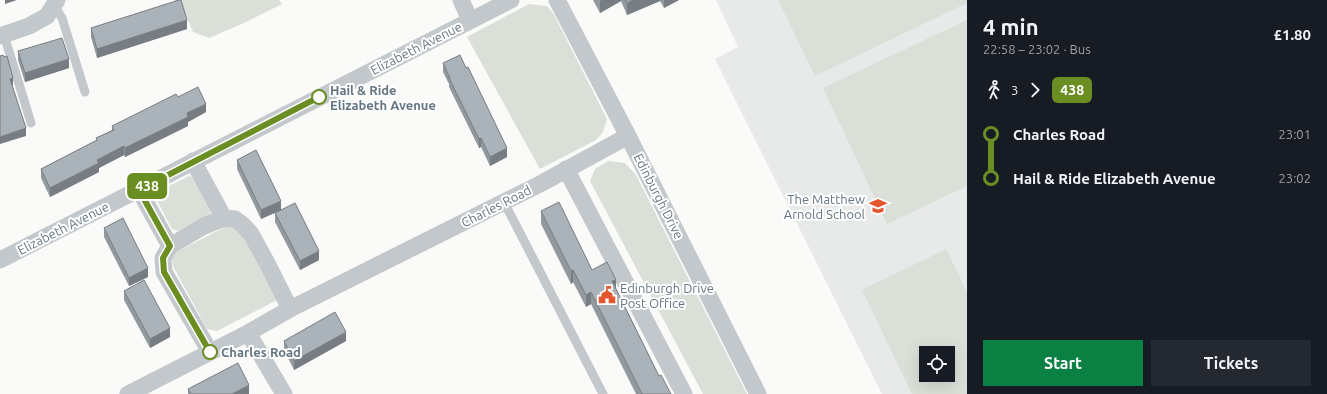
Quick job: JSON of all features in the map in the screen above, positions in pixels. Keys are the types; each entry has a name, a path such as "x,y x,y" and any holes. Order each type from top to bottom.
{"street":[{"path":"461,0 470,20"},
{"name":"Elizabeth Avenue","path":"0,260 511,0"},
{"name":"Edinburgh Drive","path":"557,0 628,136 758,394"},
{"path":"2,35 29,26 47,16 55,3"},
{"name":"Charles Road","path":"128,394 248,333 290,309 504,202 628,136"},
{"path":"193,161 224,218"},
{"path":"566,169 684,394"},
{"path":"139,190 170,246"},
{"path":"210,352 164,272 163,258 170,246 204,226 224,218 235,219 243,224 251,234 290,309"},
{"path":"248,333 284,394"}],"lane":[{"path":"55,3 62,18 85,92"},
{"path":"2,35 31,123"},
{"path":"504,202 603,394"}],"shaded area":[{"path":"174,0 279,0 282,4 209,38 193,32 182,7"},
{"name":"The Matthew Arnold School","path":"716,0 967,0 967,394 882,394 715,59 738,47"},
{"path":"778,0 967,0 967,3 815,76"},
{"path":"529,4 547,6 553,13 607,119 603,132 596,140 540,169 467,37"},
{"path":"967,20 967,186 887,224 823,88"},
{"path":"608,161 625,163 636,175 747,394 703,394 590,181 595,169"},
{"path":"189,176 192,177 211,210 210,215 178,231 172,229 155,197 155,193"},
{"path":"227,226 234,227 241,233 277,300 217,331 207,329 173,266 172,259 176,252"},
{"path":"946,249 967,292 967,394 912,394 862,290"}],"building":[{"path":"181,0 187,20 97,49 91,28"},
{"path":"625,0 634,0 627,3"},
{"path":"62,38 69,59 25,73 18,51"},
{"path":"3,55 4,57 7,56 13,78 10,79 26,128 0,137 0,56"},
{"path":"460,55 466,68 468,67 507,148 490,157 481,138 479,139 443,63"},
{"path":"198,87 206,104 187,113 188,117 125,148 124,146 97,160 99,163 50,188 41,169 97,140 96,138 114,130 112,126 176,94 178,97"},
{"path":"256,150 281,201 261,210 237,160"},
{"path":"559,202 592,270 607,262 616,280 612,281 659,376 661,375 671,394 642,394 591,292 586,295 573,270 571,271 541,211"},
{"path":"295,203 319,251 300,261 275,213"},
{"path":"123,218 148,268 129,278 104,228"},
{"path":"144,280 170,328 150,339 124,291"},
{"path":"335,312 346,332 294,361 284,341"},
{"path":"238,363 249,385 232,394 191,394 188,389"}],"bus line":[{"name":"438","path":"210,352 164,272 163,258 170,246 139,190 319,97"}],"place":[{"name":"Hail & Ride Elizabeth Avenue","path":"319,97"},
{"name":"The Matthew Arnold School","path":"878,206"},
{"name":"Edinburgh Drive Post Office","path":"607,295"},
{"name":"Charles Road","path":"210,352"}]}
